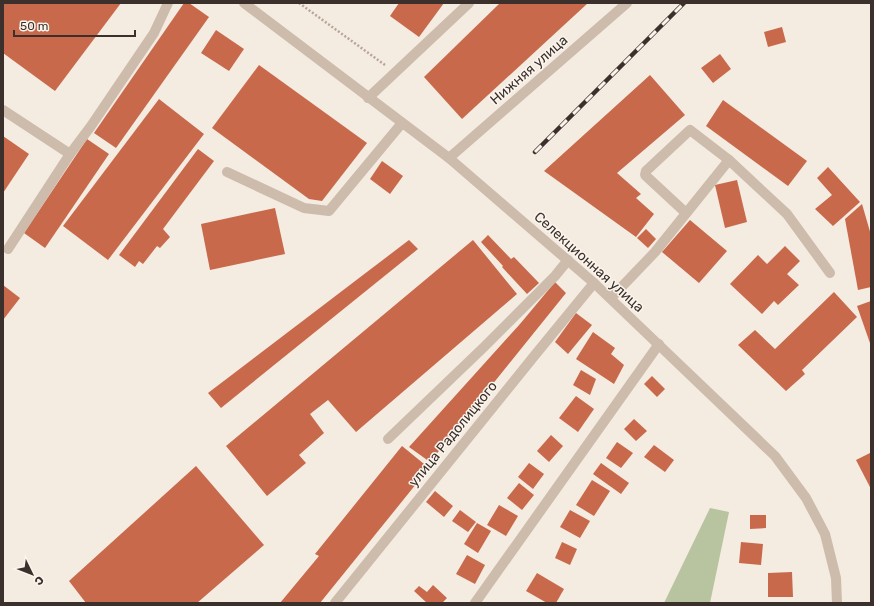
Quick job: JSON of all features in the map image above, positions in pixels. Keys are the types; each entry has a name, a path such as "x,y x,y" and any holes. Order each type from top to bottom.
{"street":[{"path":"8,249 70,154 91,126 154,33 168,3"},
{"name":"Селекционная улица","path":"244,3 449,158 611,298 775,456 806,498 825,534 836,578 837,603"},
{"path":"368,98 469,3"},
{"name":"Нижняя улица","path":"449,158 626,3"},
{"path":"3,110 70,154"},
{"path":"227,172 304,208 329,211 402,123"},
{"path":"686,213 646,175 646,171 690,130 729,160 787,214 830,273"},
{"path":"611,298 655,252 729,160"},
{"path":"388,439 484,347 555,276 568,260"},
{"name":"улица Радолицкого","path":"335,603 594,283"},
{"path":"475,603 658,344"}],"path":[{"path":"299,3 395,72"}],"green space":[{"path":"710,508 729,512 710,603 664,603"}],"building":[{"path":"3,3 121,3 55,91 3,53"},
{"path":"184,3 189,3 209,17 116,148 94,133"},
{"path":"399,3 444,3 419,37 390,16"},
{"path":"500,3 588,3 462,119 424,77"},
{"path":"782,27 786,42 768,47 764,32"},
{"path":"216,30 244,49 229,71 201,53"},
{"path":"720,54 731,69 713,83 701,68"},
{"path":"259,65 367,143 322,201 309,199 212,128"},
{"path":"650,75 685,115 617,173 641,194 636,198 654,214 636,237 544,171"},
{"path":"159,99 204,134 108,260 63,226"},
{"path":"723,100 807,161 788,186 706,126"},
{"path":"3,136 29,154 3,193"},
{"path":"87,139 109,154 45,248 24,233"},
{"path":"198,149 214,161 163,229 170,237 160,248 157,246 143,264 139,261 135,267 119,255"},
{"path":"382,161 403,176 390,194 370,179"},
{"path":"828,167 860,202 833,226 815,209 832,195 817,178"},
{"path":"737,180 747,222 725,228 715,185"},
{"path":"862,204 871,235 871,287 858,290 845,219"},
{"path":"275,208 285,254 210,270 201,224"},
{"path":"690,220 727,251 699,283 662,252"},
{"path":"646,229 656,239 648,248 637,238"},
{"path":"488,235 511,259 514,257 539,283 527,294 481,242"},
{"path":"409,240 418,249 221,408 208,393"},
{"path":"473,240 517,294 356,432 328,400 310,414 324,433 299,455 306,463 267,496 226,446"},
{"path":"785,246 800,261 787,274 799,285 778,305 774,301 762,314 730,284 758,255 767,264"},
{"path":"555,282 566,293 430,462 409,447 520,324"},
{"path":"3,285 20,298 3,320"},
{"path":"834,292 857,317 802,370 805,374 786,391 738,345 755,330 775,349"},
{"path":"871,301 871,346 857,306"},
{"path":"576,313 592,325 568,354 555,342"},
{"path":"593,332 615,348 611,354 624,365 614,384 576,359"},
{"path":"581,370 596,379 590,395 573,385"},
{"path":"652,376 665,389 657,397 644,384"},
{"path":"576,396 594,409 578,432 559,418"},
{"path":"634,419 647,431 636,441 624,429"},
{"path":"551,435 563,446 549,462 537,451"},
{"path":"617,442 633,453 621,468 606,458"},
{"path":"654,445 674,460 665,472 644,457"},
{"path":"402,446 429,468 320,603 280,603 319,556 315,554"},
{"path":"870,453 871,456 871,489 856,460"},
{"path":"529,463 544,474 533,489 518,477"},
{"path":"601,463 629,483 621,494 593,474"},
{"path":"196,466 264,545 197,603 86,603 69,581"},
{"path":"592,480 610,491 594,516 576,505"},
{"path":"519,483 534,495 522,510 507,498"},
{"path":"435,491 453,506 444,517 426,502"},
{"path":"499,505 518,516 506,536 487,525"},
{"path":"460,510 476,522 468,532 452,521"},
{"path":"570,510 590,521 580,538 560,527"},
{"path":"750,515 766,515 766,528 750,529"},
{"path":"477,523 491,531 478,553 464,544"},
{"path":"562,542 577,549 570,565 555,558"},
{"path":"741,542 763,544 761,565 739,563"},
{"path":"467,555 485,565 475,584 456,574"},
{"path":"792,572 793,597 768,597 768,573"},
{"path":"537,573 564,589 556,603 547,603 526,591"},
{"path":"433,585 447,598 442,603 427,603 414,591 419,586 427,592"}],"railway":[{"path":"535,152 684,3"}]}
